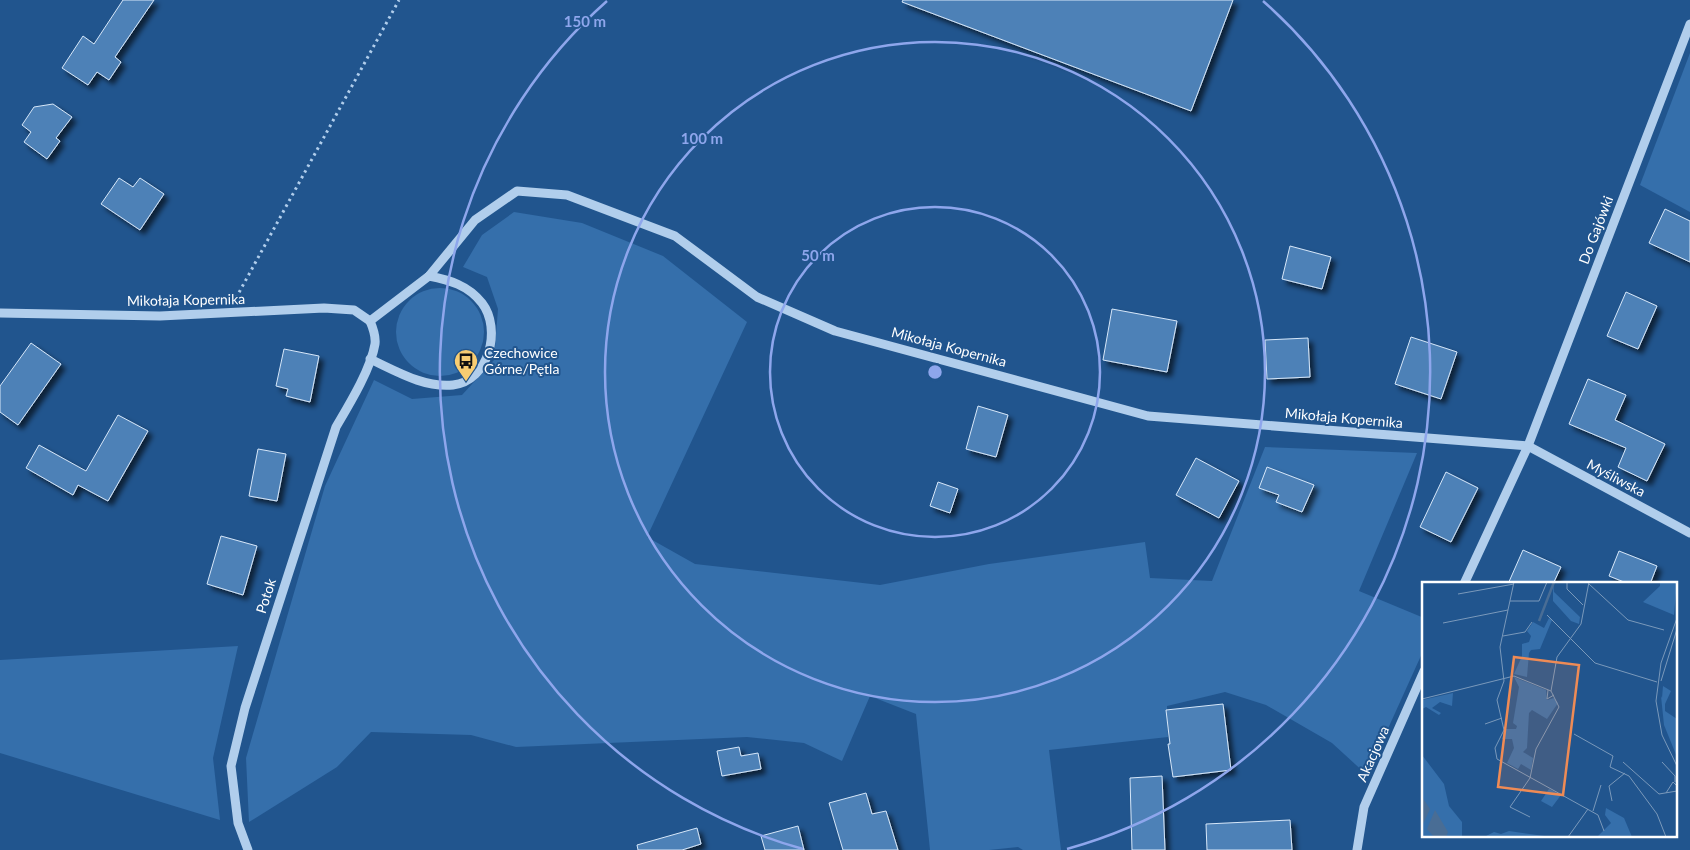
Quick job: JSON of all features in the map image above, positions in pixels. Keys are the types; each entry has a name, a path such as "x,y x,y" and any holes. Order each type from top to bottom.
{"street":[{"name":"Do Gajówki","path":"1528,446 1690,24"},
{"name":"Mikołaja Kopernika","path":"429,276 475,220 516,191 567,195 676,236 757,297 836,331 1148,416 1528,446"},
{"path":"429,276 462,285 483,303 489,317 491,337 487,359 478,372 466,382 452,385 421,382 370,358 375,344 375,333 370,321 429,276"},
{"name":"Mikołaja Kopernika","path":"0,313 160,316 324,308 354,310 370,321"},
{"name":"Potok","path":"248,850 238,823 231,766 245,708 336,427 360,385 370,358"},
{"name":"Myśliwska","path":"1528,446 1690,533"},
{"path":"1465,582 1528,446"},
{"name":"Akacjowa","path":"1357,850 1364,807 1422,676"}],"path":[{"path":"227,314 399,0"}],"shaded area":[{"path":"1690,53 1690,212 1640,185"},
{"path":"514,212 582,223 663,256 747,322 647,537 695,564 880,585 989,564 1145,542 1150,578 1212,581 1265,447 1417,453 1359,591 1422,617 1422,653 1367,775 1332,743 1266,705 1225,692 1167,706 1168,737 1049,750 1061,850 1023,850 1018,847 989,850 930,850 916,714 870,696 842,761 804,743 747,737 516,747 471,735 371,732 337,767 249,822 246,758 325,486 374,380 412,399 462,395 494,360 498,309 487,277 463,267 482,235"},
{"path":"440,288 457,292 471,301 480,315 484,332 480,349 471,363 457,372 440,376 423,372 409,363 400,349 396,332 400,315 409,301 423,292"},
{"path":"238,646 213,758 220,820 0,753 0,660"}],"building":[{"path":"123,0 154,0 115,57 121,62 109,80 97,72 88,85 62,68 83,36 94,44"},
{"path":"903,0 1233,0 1191,111 902,2"},
{"path":"53,104 72,117 56,138 60,141 47,159 24,142 31,132 22,125 34,107"},
{"path":"119,178 133,187 140,178 164,194 140,230 101,204"},
{"path":"1665,209 1690,221 1690,262 1649,243"},
{"path":"1290,246 1331,257 1322,289 1282,279"},
{"path":"1626,292 1657,306 1638,349 1607,336"},
{"path":"1112,309 1177,321 1167,372 1103,360"},
{"path":"1411,337 1457,352 1441,399 1395,384"},
{"path":"1308,338 1310,377 1267,379 1265,340"},
{"path":"31,343 61,364 18,425 0,412 0,386"},
{"path":"284,349 319,356 310,402 286,396 288,389 276,386"},
{"path":"1588,379 1626,395 1615,420 1665,444 1647,481 1618,467 1626,448 1569,424"},
{"path":"978,406 1008,415 996,457 966,449"},
{"path":"118,415 148,431 108,501 78,485 73,495 26,468 39,445 86,471"},
{"path":"258,449 286,454 277,501 249,496"},
{"path":"1196,458 1239,481 1219,518 1176,495"},
{"path":"1267,467 1314,485 1302,512 1276,502 1279,495 1259,488"},
{"path":"1446,472 1478,488 1451,542 1420,527"},
{"path":"938,482 958,489 950,513 930,506"},
{"path":"221,536 257,546 243,595 207,584"},
{"path":"1523,550 1561,567 1554,582 1509,582"},
{"path":"1619,551 1657,566 1651,582 1624,582 1609,576"},
{"path":"1223,704 1231,770 1173,777 1168,744 1170,744 1166,710"},
{"path":"739,747 741,756 758,753 761,769 722,776 717,751"},
{"path":"1162,776 1165,850 1132,850 1130,778"},
{"path":"866,793 872,814 886,811 898,850 843,850 829,803"},
{"path":"1290,820 1292,850 1207,850 1206,824"},
{"path":"798,826 804,850 765,850 761,836"},
{"path":"697,828 701,844 682,850 638,850 637,845"}],"place":[{"name":"Czechowice Górne/Pętla","path":"466,382"}]}
